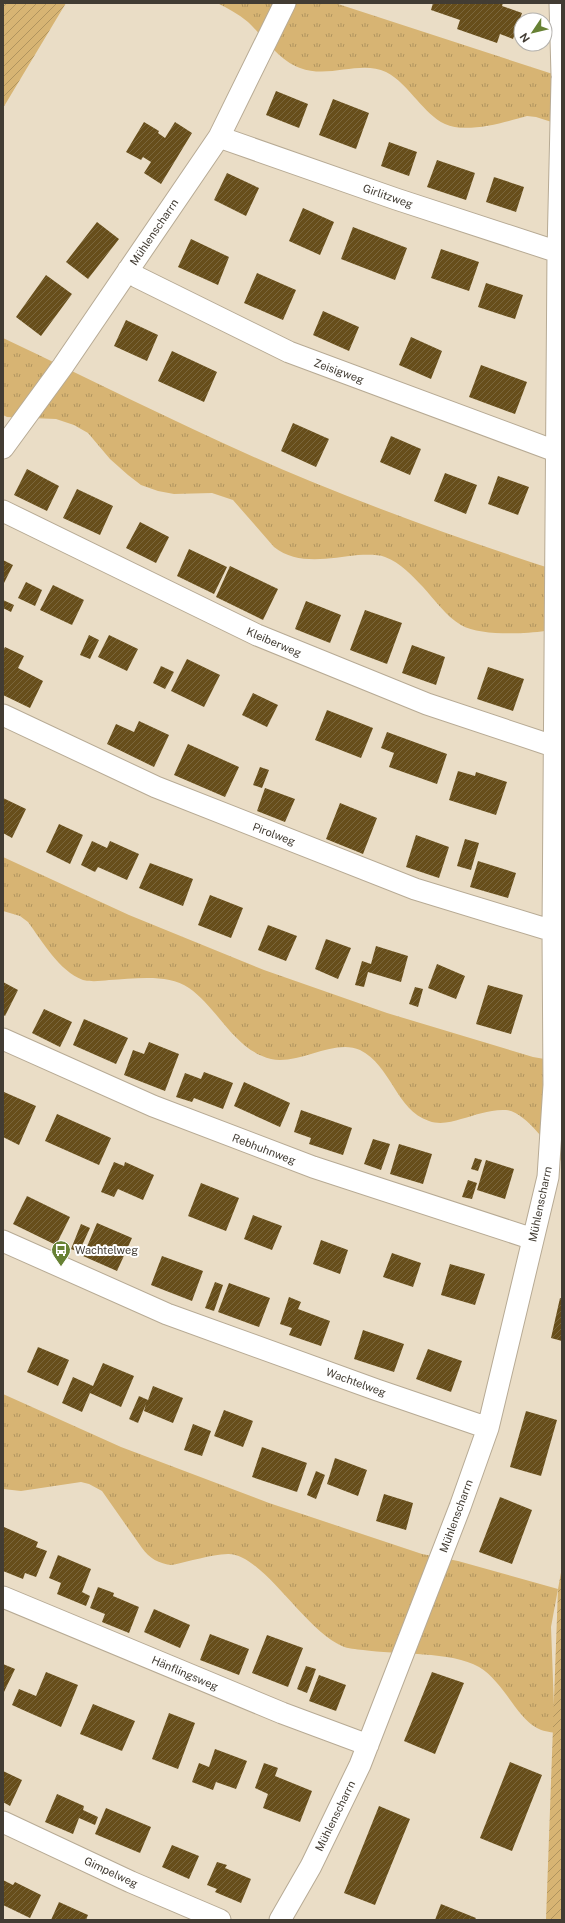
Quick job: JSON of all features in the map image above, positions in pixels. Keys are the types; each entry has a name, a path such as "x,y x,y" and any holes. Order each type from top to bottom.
{"street":[{"name":"Mühlenscharrn","path":"3,448 62,366 219,137 285,3"},
{"path":"560,3 562,75"},
{"name":"Mühlenscharrn","path":"280,1920 311,1866 368,1745 460,1507 488,1428 548,1177 554,1085 553,931 556,747 558,252 562,79"},
{"name":"Girlitzweg","path":"219,137 396,199 558,252"},
{"name":"Zeisigweg","path":"128,270 137,277 289,352 558,452"},
{"name":"Kleiberweg","path":"3,512 257,635 427,704 556,747"},
{"name":"Pirolweg","path":"3,714 156,787 200,805 415,889 553,931"},
{"name":"Rebhuhnweg","path":"3,1039 153,1106 313,1167 533,1239"},
{"name":"Wachtelweg","path":"3,1241 167,1314 488,1428"},
{"name":"Hänflingsweg","path":"3,1597 282,1713 368,1745"},
{"name":"Gimpelweg","path":"3,1822 131,1882 220,1920"}],"green space":[{"path":"3,3 66,3 3,108"},
{"path":"217,3 335,3 562,77 561,125 536,117 527,116 486,126 464,128 445,124 430,114 403,84 386,72 376,69 355,68 322,72 311,71 292,64 278,54 248,22 233,11"},
{"path":"3,338 194,430 310,481 435,529 562,572 545,631 525,633 490,633 469,629 456,622 410,574 391,560 382,556 372,555 325,559 304,559 293,557 274,547 233,500 212,493 174,494 158,491 141,485 110,459 88,433 74,425 56,419 7,417 3,415"},
{"path":"3,857 129,915 264,970 387,1013 533,1057 562,1062 562,1162 537,1131 514,1112 495,1110 445,1123 429,1121 418,1115 401,1098 387,1076 371,1057 360,1050 350,1047 339,1047 282,1060 271,1059 258,1054 236,1038 199,996 180,983 171,980 150,978 89,981 74,976 52,955 28,922 20,916 3,911"},
{"path":"3,1394 121,1447 269,1503 422,1554 458,1561 558,1589 551,1627 555,1733 539,1729 530,1723 488,1673 468,1662 439,1656 376,1652 342,1646 328,1638 313,1625 269,1579 255,1566 241,1557 228,1554 172,1565 155,1560 142,1548 102,1491 89,1484 81,1482 21,1491 3,1489"},
{"path":"562,1567 562,1920 546,1920 558,1589"}],"building":[{"path":"433,3 503,3 502,6 519,12 513,12 513,39 500,34 497,43 457,29 460,20 431,10"},
{"path":"276,91 308,104 299,128 266,115"},
{"path":"333,99 369,113 356,149 319,135"},
{"path":"144,122 159,131 158,133 165,138 175,122 192,133 161,184 144,173 151,162 143,157 141,160 126,152"},
{"path":"389,142 417,152 409,176 381,166"},
{"path":"437,160 475,173 466,200 427,187"},
{"path":"227,173 259,188 246,216 214,200"},
{"path":"494,177 524,187 516,212 486,202"},
{"path":"303,208 334,222 320,255 289,241"},
{"path":"97,222 119,239 88,279 66,262"},
{"path":"353,227 407,248 395,280 341,259"},
{"path":"191,239 229,257 218,285 178,267"},
{"path":"441,249 479,262 469,291 431,278"},
{"path":"257,273 296,290 283,320 244,303"},
{"path":"46,275 72,294 41,336 16,317"},
{"path":"486,283 523,295 515,319 478,307"},
{"path":"323,311 359,327 349,351 313,335"},
{"path":"126,320 158,335 147,361 114,346"},
{"path":"411,337 442,351 431,379 399,365"},
{"path":"172,351 217,372 204,402 158,381"},
{"path":"481,365 527,382 515,414 469,397"},
{"path":"293,423 329,439 316,467 281,451"},
{"path":"391,436 421,449 410,475 380,462"},
{"path":"27,469 59,486 47,511 14,495"},
{"path":"445,473 477,485 466,514 434,501"},
{"path":"498,476 529,487 518,515 488,504"},
{"path":"77,489 113,506 100,535 63,518"},
{"path":"140,522 169,537 156,563 126,548"},
{"path":"189,549 227,567 214,594 177,576"},
{"path":"3,560 13,565 3,585"},
{"path":"230,566 278,589 263,620 216,597"},
{"path":"26,582 42,590 35,606 18,598"},
{"path":"53,585 84,600 72,625 40,610"},
{"path":"3,600 14,605 11,612 3,608"},
{"path":"306,601 341,615 330,643 295,629"},
{"path":"365,610 402,623 387,664 350,650"},
{"path":"89,635 99,640 90,659 80,655"},
{"path":"109,635 138,649 127,671 98,657"},
{"path":"412,645 445,657 436,685 402,673"},
{"path":"5,647 24,656 18,668 43,681 30,708 3,695 3,651"},
{"path":"187,659 220,675 204,707 171,691"},
{"path":"161,666 174,672 165,689 153,683"},
{"path":"488,667 524,679 513,711 477,699"},
{"path":"253,693 278,705 267,727 242,715"},
{"path":"327,710 373,728 361,758 315,740"},
{"path":"139,721 169,735 154,767 107,744 116,724 134,732"},
{"path":"387,732 447,754 437,784 389,767 394,753 381,748"},
{"path":"188,744 239,767 225,797 174,775"},
{"path":"260,767 269,770 262,788 253,785"},
{"path":"458,771 475,776 476,772 507,782 496,815 449,800"},
{"path":"265,788 295,799 285,822 257,811"},
{"path":"3,798 26,809 12,838 3,833"},
{"path":"340,803 377,818 363,854 326,839"},
{"path":"59,824 83,835 70,864 46,852"},
{"path":"416,835 449,847 439,878 406,867"},
{"path":"465,839 479,843 471,870 457,866"},
{"path":"92,841 107,848 110,841 139,854 127,880 98,867 95,872 81,865"},
{"path":"478,861 516,873 508,898 470,887"},
{"path":"150,863 193,879 183,906 139,888"},
{"path":"210,895 243,908 231,938 198,925"},
{"path":"268,925 297,936 286,961 258,950"},
{"path":"326,939 351,948 338,979 315,969"},
{"path":"376,946 408,956 401,982 368,972 364,987 355,985 362,961 371,964"},
{"path":"437,964 465,976 456,999 428,988"},
{"path":"3,982 18,990 5,1016 3,1015"},
{"path":"488,985 523,995 511,1034 476,1024"},
{"path":"415,987 423,989 418,1007 409,1004"},
{"path":"44,1009 72,1022 60,1047 32,1033"},
{"path":"84,1019 128,1038 116,1064 73,1045"},
{"path":"149,1042 179,1054 165,1091 124,1075 133,1050 144,1054"},
{"path":"204,1072 233,1083 223,1109 194,1098 192,1102 176,1097 185,1073 201,1079"},
{"path":"244,1082 290,1103 280,1127 234,1106"},
{"path":"4,1092 36,1106 19,1145 3,1137"},
{"path":"301,1110 352,1128 343,1155 309,1144 311,1138 294,1132"},
{"path":"57,1114 111,1138 99,1165 45,1141"},
{"path":"373,1139 390,1144 381,1170 364,1164"},
{"path":"399,1144 432,1154 423,1184 390,1174"},
{"path":"475,1158 482,1160 478,1171 471,1169"},
{"path":"486,1160 514,1169 505,1199 477,1190"},
{"path":"114,1162 124,1166 125,1162 154,1175 143,1200 118,1189 114,1197 101,1192"},
{"path":"468,1180 477,1183 472,1199 462,1197"},
{"path":"201,1183 239,1198 226,1231 188,1216"},
{"path":"27,1196 70,1217 56,1245 13,1224"},
{"path":"253,1215 282,1226 272,1250 244,1239"},
{"path":"97,1223 132,1238 117,1271 83,1256"},
{"path":"81,1224 90,1228 79,1252 71,1249"},
{"path":"321,1240 348,1250 340,1274 313,1264"},
{"path":"392,1253 421,1263 413,1287 383,1277"},
{"path":"162,1256 203,1271 192,1301 151,1285"},
{"path":"450,1264 485,1274 475,1305 441,1295"},
{"path":"215,1282 223,1285 214,1311 205,1308"},
{"path":"229,1283 270,1298 259,1327 218,1312"},
{"path":"289,1297 301,1302 298,1309 330,1321 321,1346 289,1335 292,1328 280,1324"},
{"path":"560,1298 562,1299 562,1341 551,1338"},
{"path":"363,1330 404,1344 394,1372 354,1359"},
{"path":"38,1347 69,1360 58,1386 27,1372"},
{"path":"428,1349 462,1361 451,1392 416,1379"},
{"path":"103,1363 134,1376 121,1407 90,1393 82,1412 62,1403 73,1377 93,1386"},
{"path":"153,1386 183,1398 173,1423 144,1411 146,1404 138,1423 129,1419 139,1396 148,1400"},
{"path":"224,1410 253,1421 243,1447 214,1436"},
{"path":"526,1411 557,1420 541,1476 510,1467"},
{"path":"193,1424 211,1431 202,1456 184,1450"},
{"path":"262,1447 307,1463 297,1492 252,1477"},
{"path":"335,1458 367,1470 358,1496 327,1484"},
{"path":"316,1471 325,1475 316,1499 307,1495"},
{"path":"384,1494 413,1503 406,1530 376,1521"},
{"path":"500,1497 532,1510 512,1564 479,1552"},
{"path":"4,1527 38,1542 36,1547 47,1551 36,1577 25,1573 23,1579 3,1571"},
{"path":"58,1555 91,1569 82,1592 90,1596 86,1606 57,1594 61,1583 49,1578"},
{"path":"98,1587 114,1593 113,1596 139,1607 129,1633 102,1622 105,1614 90,1608"},
{"path":"154,1609 190,1625 180,1648 144,1632"},
{"path":"210,1634 249,1649 239,1675 200,1660"},
{"path":"267,1635 303,1648 288,1687 252,1673"},
{"path":"3,1664 15,1669 3,1694"},
{"path":"306,1666 316,1669 307,1693 297,1689"},
{"path":"46,1672 78,1685 61,1727 12,1705 19,1689 36,1696"},
{"path":"432,1672 464,1683 435,1754 404,1741"},
{"path":"319,1675 346,1685 336,1711 309,1701"},
{"path":"93,1704 135,1721 122,1751 80,1734"},
{"path":"169,1713 195,1723 178,1769 152,1759"},
{"path":"215,1749 247,1761 236,1789 216,1782 213,1790 192,1782 199,1763 209,1767"},
{"path":"510,1762 542,1775 512,1851 480,1838"},
{"path":"264,1763 278,1768 275,1776 312,1791 300,1822 263,1808 268,1794 255,1788"},
{"path":"3,1771 22,1780 10,1806 3,1802"},
{"path":"57,1794 84,1806 83,1810 98,1817 95,1825 79,1818 73,1834 45,1822"},
{"path":"379,1806 410,1819 375,1905 344,1893"},
{"path":"106,1808 151,1827 140,1853 95,1834"},
{"path":"172,1845 199,1856 189,1879 162,1867"},
{"path":"217,1862 227,1865 225,1868 251,1879 241,1903 215,1892 217,1889 207,1885"},
{"path":"3,1880 13,1885 15,1882 41,1895 30,1918 3,1905"},
{"path":"59,1902 88,1915 86,1920 51,1920"},
{"path":"441,1904 476,1918 475,1920 435,1920"}],"place":[{"name":"Wachtelweg","path":"61,1267"}]}
